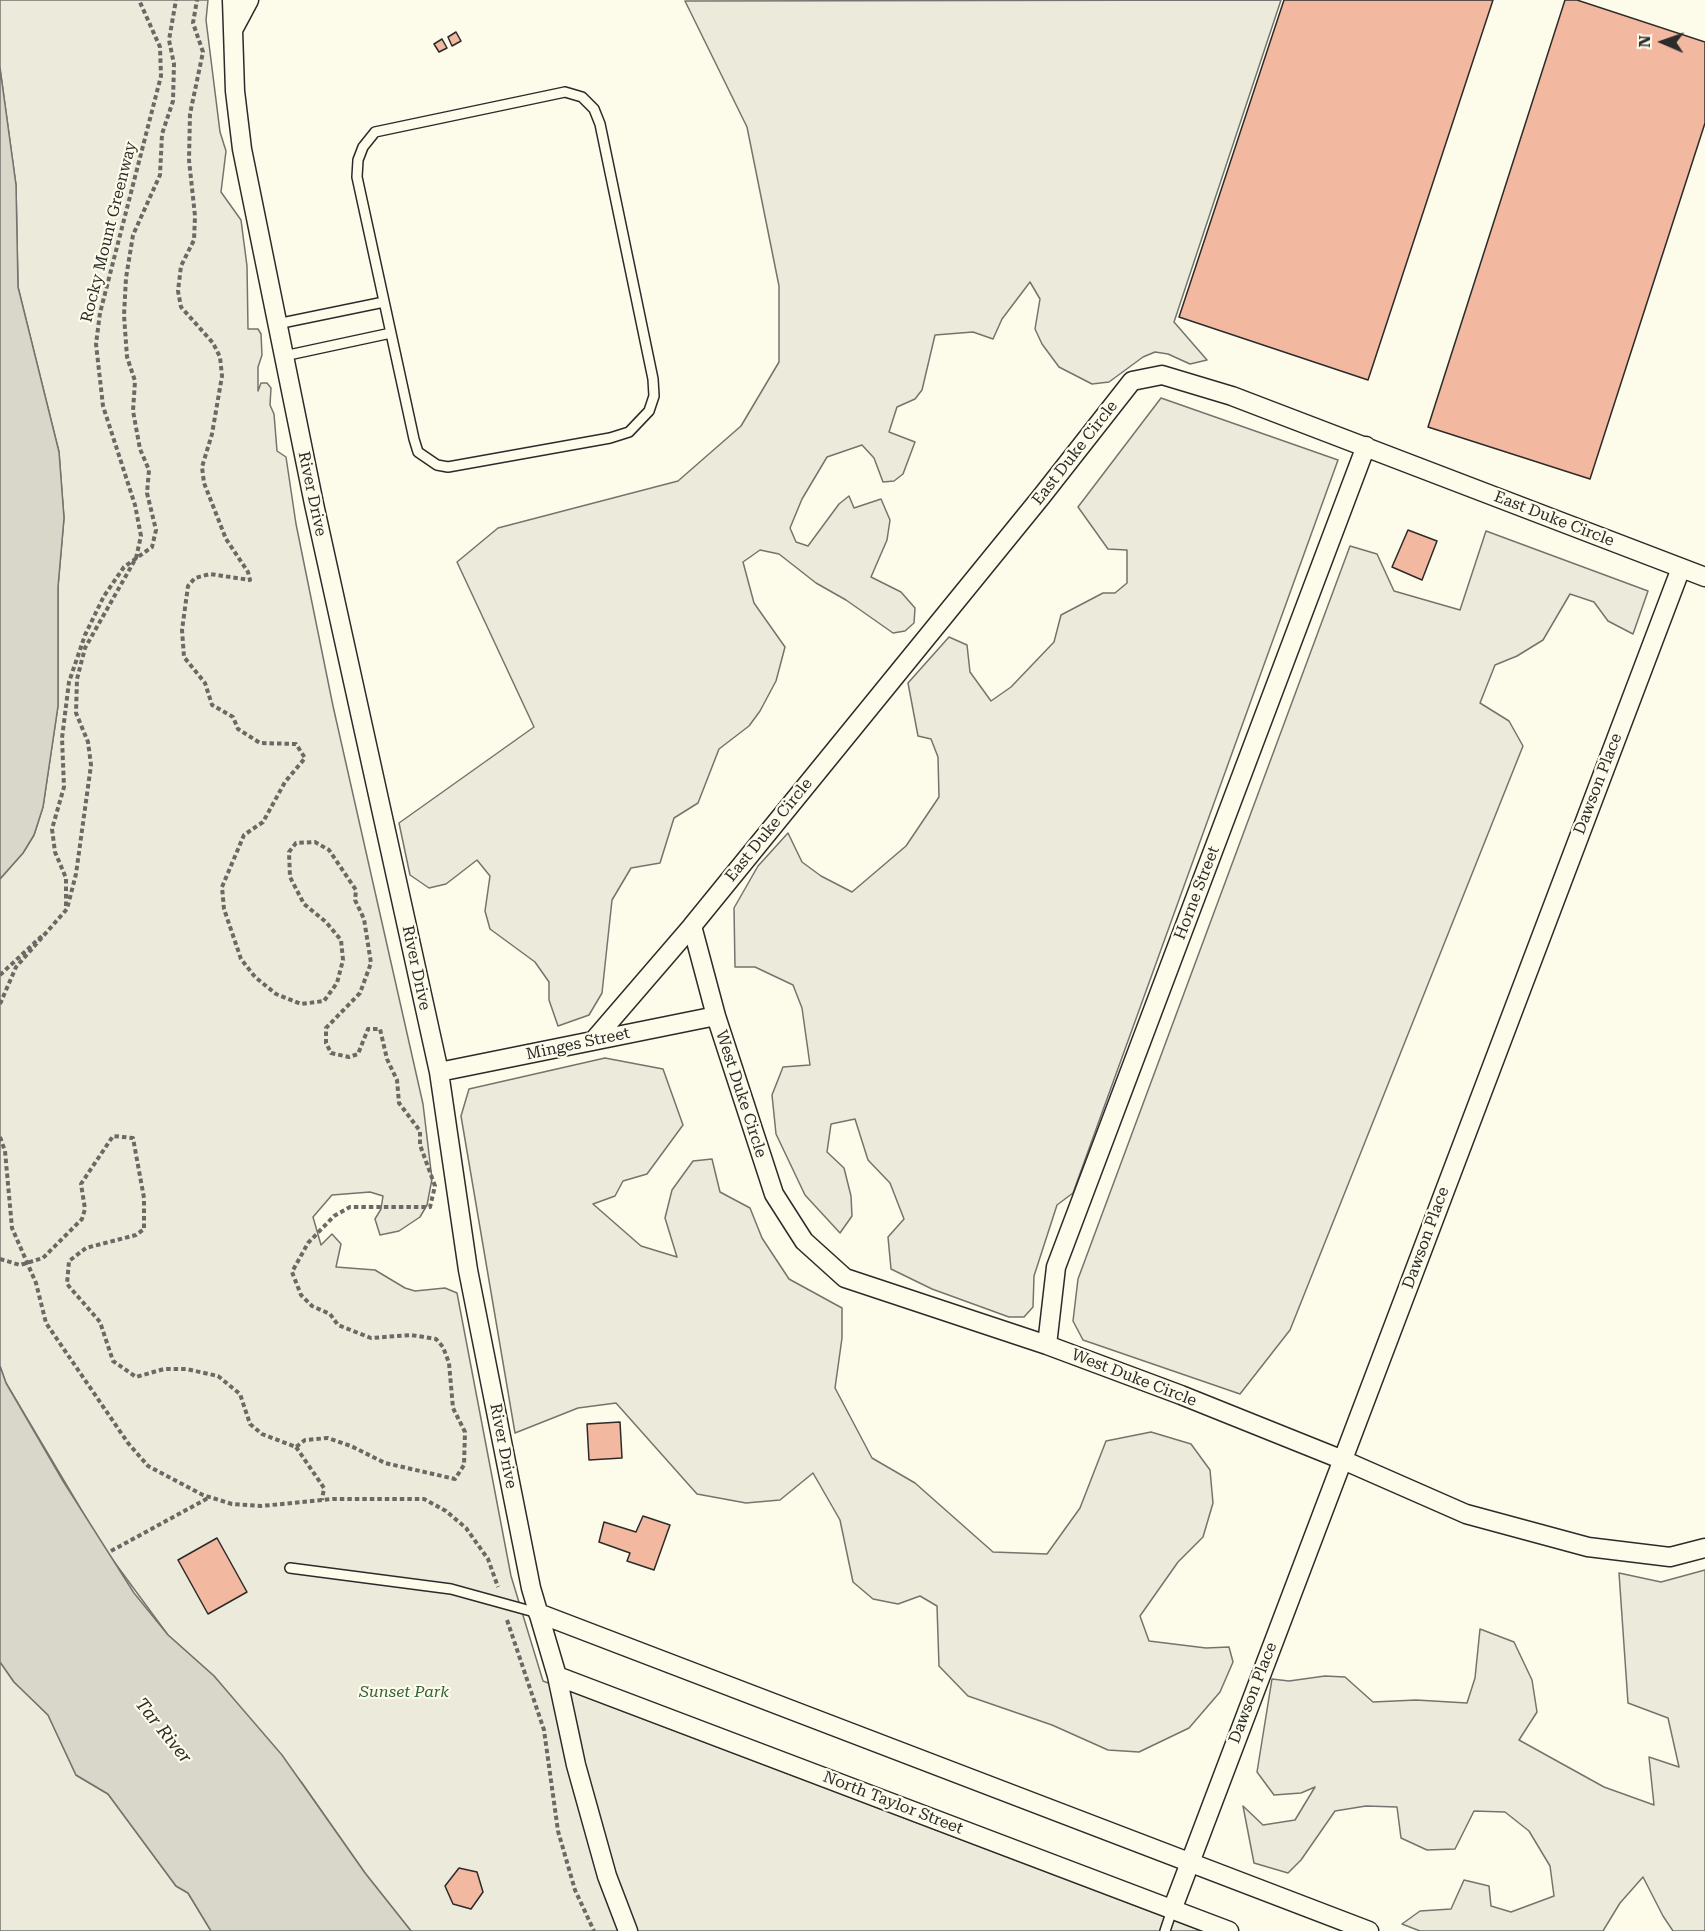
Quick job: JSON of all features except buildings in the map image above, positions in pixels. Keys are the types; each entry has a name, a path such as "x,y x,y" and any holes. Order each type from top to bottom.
{"street":[{"name":"River Drive","path":"232,0 232,33 242,149 277,324 439,1072 468,1270 538,1612 557,1676 579,1776 607,1876 628,1931"},
{"path":"232,33 249,0"},
{"name":"East Duke Circle","path":"593,1041 692,926 1041,497 1131,381 1162,375 1232,396 1705,577"},
{"name":"Horne Street","path":"1047,1345 1056,1267 1366,446"},
{"name":"Dawson Place","path":"1172,1910 1681,568"},
{"path":"692,926 716,1016"},
{"name":"Minges Street","path":"439,1072 716,1016"},
{"name":"West Duke Circle","path":"716,1016 774,1194 804,1241 845,1278 1047,1345 1343,1460 1466,1514 1588,1547 1670,1557 1705,1548"},
{"path":"538,1612 1369,1931"},
{"name":"North Taylor Street","path":"557,1676 1229,1931"}],"lane":[{"path":"565,93 582,97 594,109 600,124 653,379 654,396 649,411 629,432 610,438 448,466 437,465 418,452 384,302 357,177 358,160 369,138 375,132 565,93"},
{"path":"277,324 384,302"},
{"path":"284,356 391,333"},
{"path":"290,1568 451,1589 538,1612"},
{"path":"1165,1931 1172,1910"}],"path":[{"name":"Rocky Mount Greenway","path":"0,1004 16,967 67,909 75,874 91,765 88,742 76,713 77,680 86,648 136,558 141,536 135,505 103,406 96,344 100,313 161,76 159,47 139,0"},
{"path":"67,909 66,878 55,852 52,829 64,787 62,738 69,682 93,617 124,567 152,547 156,530 147,493 148,470 140,449 133,411 135,381 127,357 126,278 133,235 159,175 162,134 173,101 174,64 169,40 176,0"},
{"path":"197,0 193,23 203,52 190,114 189,160 195,216 194,240 181,266 178,291 181,307 213,343 220,357 222,376 212,434 202,467 204,483 226,539 248,572 250,580 210,574 195,578 188,586 182,630 184,657 205,683 212,705 233,717 238,729 260,743 297,744 304,758 285,782 263,822 244,835 222,887 224,909 241,959 255,977 276,994 302,1004 324,1001 337,982 343,960 341,940 326,922 304,904 290,876 289,852 296,843 315,842 329,850 356,890 355,900 364,919 371,963 360,993 326,1028 326,1043 331,1053 349,1057 358,1054 368,1029 380,1029 387,1059 398,1080 399,1103 420,1131 420,1145 435,1186 430,1207 350,1207 334,1216 308,1243 292,1272 301,1295 312,1306 330,1314 338,1325 371,1338 411,1335 436,1339 443,1347 448,1363 453,1408 465,1432 464,1465 455,1479 386,1464 351,1446 328,1438 305,1440 296,1447"},
{"path":"0,975 17,961 25,949 50,930"},
{"path":"0,1259 20,1265 43,1258 82,1219 85,1209 81,1184 113,1136 133,1138 144,1198 144,1229 136,1234 86,1248 69,1261 67,1284 100,1322 113,1361 136,1377 164,1369 186,1369 218,1376 240,1394 250,1424 262,1434 296,1447 324,1488 322,1500"},
{"path":"0,1137 5,1151 12,1228 28,1263 46,1323 128,1443 148,1466 210,1497 232,1504 261,1506 322,1500 424,1499 446,1511 466,1528 488,1559 496,1580"},
{"path":"111,1551 210,1497"},
{"path":"507,1621 544,1730 558,1831 575,1890 594,1931"}],"green space":[{"name":"Sunset Park","path":"0,0 208,0 206,20 220,132 226,151 221,192 241,220 247,266 248,329 258,329 261,334 262,355 258,367 258,391 261,383 267,383 271,388 270,405 274,414 277,451 286,457 296,524 333,706 423,1104 432,1179 427,1205 420,1217 399,1231 380,1235 375,1219 381,1209 383,1196 370,1192 332,1195 313,1217 321,1245 332,1234 341,1244 336,1267 375,1270 405,1288 415,1291 445,1288 457,1293 511,1576 543,1681 1202,1931 411,1931 365,1873 302,1783 214,1676 168,1635 104,1548 6,1383 0,1366 0,879 23,853 34,835 43,807 58,706 58,587 64,518 59,452 18,287 16,185 0,68"},
{"path":"1281,0 1174,322 1207,360 1190,364 1168,354 1155,352 1143,357 1109,382 1092,384 1059,367 1042,344 1035,329 1040,299 1030,282 1002,319 993,339 973,332 935,335 922,390 915,399 897,407 889,432 915,442 903,474 894,481 883,482 874,458 862,445 827,457 802,499 790,528 796,542 808,546 839,504 849,496 854,508 881,499 890,520 887,540 871,577 901,592 915,608 914,623 905,631 893,633 846,600 816,583 779,554 760,550 743,562 754,603 785,647 776,681 749,726 719,749 698,803 674,818 660,863 631,868 612,900 602,993 589,1015 558,1026 549,1000 549,982 535,962 490,929 485,911 490,876 477,860 446,884 429,888 410,875 399,823 534,727 457,562 498,528 678,481 741,426 779,362 779,286 747,127 685,1"},
{"path":"1161,398 1338,460 1073,1193 1057,1205 1034,1276 1033,1307 1024,1317 1009,1317 932,1289 891,1269 888,1237 904,1219 890,1183 868,1160 855,1119 831,1124 827,1152 844,1168 851,1196 852,1216 840,1233 805,1195 776,1134 772,1095 783,1067 810,1065 802,1008 793,985 755,967 735,967 734,908 758,866 788,833 802,862 821,876 852,892 906,846 939,797 938,757 931,739 918,736 908,683 949,637 967,645 970,672 991,701 1011,687 1054,642 1061,615 1103,593 1115,593 1127,583 1127,550 1108,549 1078,507"},
{"path":"1486,531 1648,591 1633,634 1608,621 1594,602 1570,594 1543,640 1517,656 1495,665 1480,703 1509,721 1523,746 1290,1330 1240,1394 1083,1340 1073,1321 1078,1279 1350,546 1377,554 1394,591 1460,610"},
{"path":"605,1058 663,1069 683,1125 647,1174 623,1181 615,1196 593,1204 641,1246 677,1257 665,1218 672,1190 693,1161 712,1159 720,1192 750,1208 762,1238 789,1279 842,1308 842,1338 835,1388 872,1458 915,1483 993,1552 1047,1554 1080,1508 1106,1441 1151,1432 1191,1444 1210,1470 1213,1503 1203,1537 1178,1562 1140,1616 1149,1641 1206,1648 1229,1647 1233,1662 1220,1692 1189,1728 1139,1752 1108,1750 1052,1725 968,1696 939,1666 937,1606 920,1596 898,1604 873,1599 853,1582 840,1520 813,1473 780,1500 746,1503 697,1494 616,1403 578,1408 515,1433 461,1116 469,1089"},
{"path":"1705,1570 1705,1931 1673,1931 1643,1877 1620,1903 1603,1931 1420,1931 1402,1924 1420,1911 1451,1909 1464,1880 1489,1886 1491,1906 1511,1912 1554,1896 1550,1866 1529,1831 1505,1812 1474,1811 1455,1849 1427,1850 1401,1838 1397,1807 1366,1806 1335,1811 1301,1860 1288,1873 1254,1863 1243,1806 1263,1825 1295,1820 1315,1787 1301,1793 1274,1795 1257,1772 1272,1679 1289,1681 1325,1676 1345,1677 1373,1702 1416,1700 1467,1703 1475,1678 1480,1629 1514,1642 1532,1680 1537,1712 1519,1740 1604,1787 1654,1805 1649,1757 1679,1767 1668,1718 1628,1703 1619,1573 1661,1582"},
{"path":"0,1662 14,1682 48,1715 76,1775 108,1794 176,1886 188,1893 211,1931 0,1931"}],"water":[{"path":"0,68 16,185 18,287 59,452 64,518 58,587 58,706 43,807 34,835 23,853 0,879"},
{"name":"Tar River","path":"0,1366 6,1383 63,1481 134,1593 168,1635 214,1676 282,1755 365,1873 411,1931 211,1931 188,1893 176,1886 108,1794 76,1775 48,1715 14,1682 0,1662"}]}
